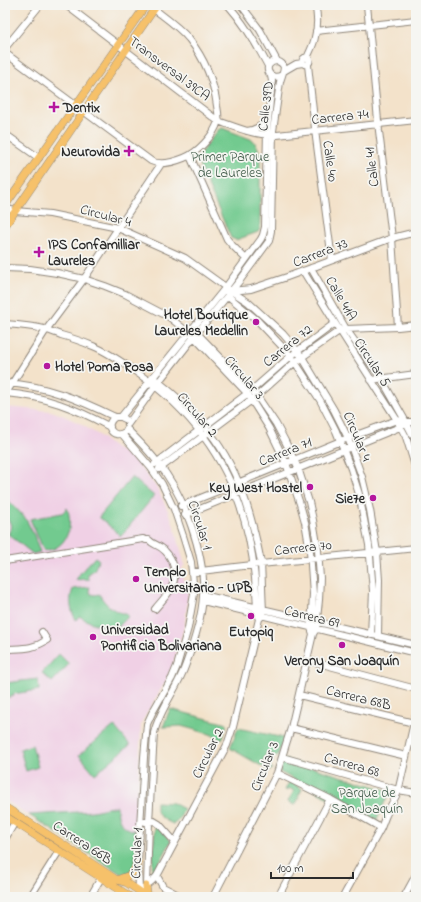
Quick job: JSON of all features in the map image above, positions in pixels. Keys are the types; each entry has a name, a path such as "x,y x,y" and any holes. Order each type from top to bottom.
{"main road":[{"path":"5,207 146,5"},
{"path":"5,226 156,7"},
{"name":"Carrera 66B","path":"5,808 117,880 127,883 140,894 148,897"},
{"name":"Carrera 66B","path":"5,816 131,897"},
{"path":"117,880 128,877 138,862"},
{"path":"146,886 148,897"},
{"path":"123,892 140,894"}],"street":[{"path":"5,48 40,5"},
{"name":"Transversal 39CA","path":"66,5 218,121 245,131 270,135"},
{"path":"228,5 250,32 258,45 271,76 277,77 296,64"},
{"path":"242,5 284,68 283,73"},
{"name":"Calle 40","path":"316,5 318,17 315,38 306,62 332,260"},
{"name":"Calle 41","path":"367,5 392,238 398,327"},
{"path":"5,53 151,161 161,164 176,161 190,156 207,140 214,131 218,121 218,111 215,92 209,74 200,56 177,26 156,7"},
{"path":"316,31 416,20"},
{"path":"268,66 272,62 296,64 306,62"},
{"name":"Calle 39D","path":"226,287 261,239 263,234 270,135 283,73"},
{"name":"Calle 39D","path":"230,293 269,241 270,135 268,119 272,81 271,76"},
{"path":"245,131 260,127 268,119"},
{"name":"Carrera 74","path":"270,135 416,120"},
{"path":"5,134 39,158"},
{"path":"190,156 227,239 246,259"},
{"path":"110,427 87,414 64,404 46,399 6,393 46,330 84,279 161,164"},
{"name":"Circular 4","path":"5,207 15,211 50,214 118,228 185,258 226,287 230,293 291,356 320,400 351,469 359,494 366,529 373,552"},
{"name":"Carrera 73","path":"230,293 248,290 392,238 416,232"},
{"name":"Circular 3","path":"5,268 30,269 84,279 125,294 190,330 250,391 290,472 300,504 311,559 314,622"},
{"name":"Calle 41A","path":"311,268 343,330 381,378 416,441"},
{"name":"Circular 5","path":"303,271 334,323 343,330 371,380 406,437 416,469"},
{"path":"226,287 151,379 118,417 111,421 110,427 114,434 120,435 126,429 157,384 230,293"},
{"path":"248,290 246,295 248,302"},
{"name":"Circular 4","path":"230,293 248,302 283,334 298,351 326,396 348,438 366,492 372,520 375,636"},
{"name":"Carrera 72","path":"160,465 199,430 334,323"},
{"name":"Circular 2","path":"5,324 46,330 93,346 151,379 187,406 205,426 224,453 239,483 253,526 261,564 260,613 230,737 157,876 146,886"},
{"path":"343,330 416,325"},
{"name":"Carrera 72","path":"153,470 204,436 254,398 295,362 343,330"},
{"path":"371,380 416,374"},
{"path":"5,383 32,386 66,395 125,419 126,429"},
{"name":"Circular 2","path":"157,384 204,436 223,466 232,485 246,526 250,543 260,613"},
{"path":"320,400 326,396"},
{"name":"Circular 3","path":"213,897 277,773 291,728 299,695 320,589 319,558 316,539 309,502 298,468 276,424 254,398"},
{"path":"396,420 416,422"},
{"name":"Carrera 71","path":"174,509 396,420"},
{"name":"Carrera 71","path":"178,518 400,427 406,422"},
{"name":"Circular 1","path":"126,429 160,465 170,479 184,505 198,549 202,571 203,598 197,630 186,667 158,719 154,733 146,886 140,894"},
{"name":"Circular 1","path":"126,429 153,470 168,496 178,518 188,552 194,594 188,628 172,678 147,724 138,862 140,894"},
{"path":"359,494 366,492"},
{"path":"300,504 309,502"},
{"path":"5,561 145,541 160,546 170,556 173,564 175,578 174,584 155,609"},
{"name":"Carrera 70","path":"192,572 253,564 416,548"},
{"name":"Carrera 69","path":"203,598 260,613 313,630 416,653"},
{"name":"Carrera 69","path":"260,613 314,622 416,645"},
{"path":"5,648 30,648 39,645 47,640 42,632"},
{"path":"307,660 416,689"},
{"name":"Carrera 68B","path":"299,695 414,723"},
{"path":"343,897 380,828 398,790 416,714"},
{"path":"291,728 406,756"},
{"name":"Carrera 68","path":"282,757 398,790 416,793"},
{"path":"277,773 330,799 380,828"},
{"path":"278,897 330,799"},
{"path":"140,822 154,821 159,824 175,842"},
{"path":"5,837 15,822"},
{"path":"30,897 60,851"},
{"path":"404,897 416,875"},
{"path":"157,876 163,887 182,897"},
{"path":"90,897 101,878"}],"shaded area":[{"name":"Universidad Pontificia Bolivariana","path":"5,407 51,411 62,415 79,423 97,434 116,449 132,457 157,488 171,517 185,566 182,567 183,581 187,580 188,594 184,627 167,679 141,723 135,847 121,874 5,800"}],"green space":[{"name":"Primer Parque de Laureles","path":"222,128 253,140 260,153 260,229 258,232 236,240 231,238 199,165 200,154 218,130"},
{"path":"132,477 154,496 121,536 99,517"},
{"path":"5,499 9,501 26,519 40,552 33,554 8,534 11,525 5,518"},
{"path":"67,508 70,519 66,537 58,546 44,551 30,519 62,513"},
{"path":"95,557 99,560 94,570 88,575 90,579 76,580 81,572"},
{"path":"90,587 89,590 91,594 99,594 111,608 128,615 119,626 117,633 113,633 113,627 96,624 79,616 76,620 72,612 71,604 73,589"},
{"path":"59,654 69,664 52,682 42,673"},
{"path":"38,679 39,690 13,694 14,696 5,698 5,683"},
{"path":"170,709 227,724 222,740 210,734 181,726 163,727"},
{"path":"114,726 130,745 95,774 79,755"},
{"path":"238,728 284,738 277,757 267,752 262,762 272,768 270,771 230,748"},
{"path":"32,745 38,767 26,771 20,749"},
{"name":"Parque de San Joaquín","path":"284,759 390,791 375,823 280,772"},
{"path":"290,781 302,789 296,804 294,805 288,801 294,791 289,788 288,791 285,790"},
{"path":"156,802 173,803 184,809 178,820 173,824 159,815 156,810"},
{"path":"117,806 121,823 127,828 136,831 134,865 127,874 121,874 29,815 93,811"},
{"path":"155,824 171,841 152,877 152,871"}],"place":[{"name":"Dentix","path":"54,107"},
{"name":"Neurovida","path":"129,151"},
{"name":"IPS Confamilliar Laureles","path":"39,252"},
{"name":"Hotel Boutique Laureles Medellin","path":"256,322"},
{"name":"Hotel Poma Rosa","path":"47,366"},
{"name":"Key West Hostel","path":"310,487"},
{"name":"Sie7e","path":"373,498"},
{"name":"Templo Universitario - UPB","path":"136,579"},
{"name":"Eutopiq","path":"251,616"},
{"name":"Universidad Pontificia Bolivariana","path":"93,637"},
{"name":"Verony San Joaquín","path":"342,645"}]}
